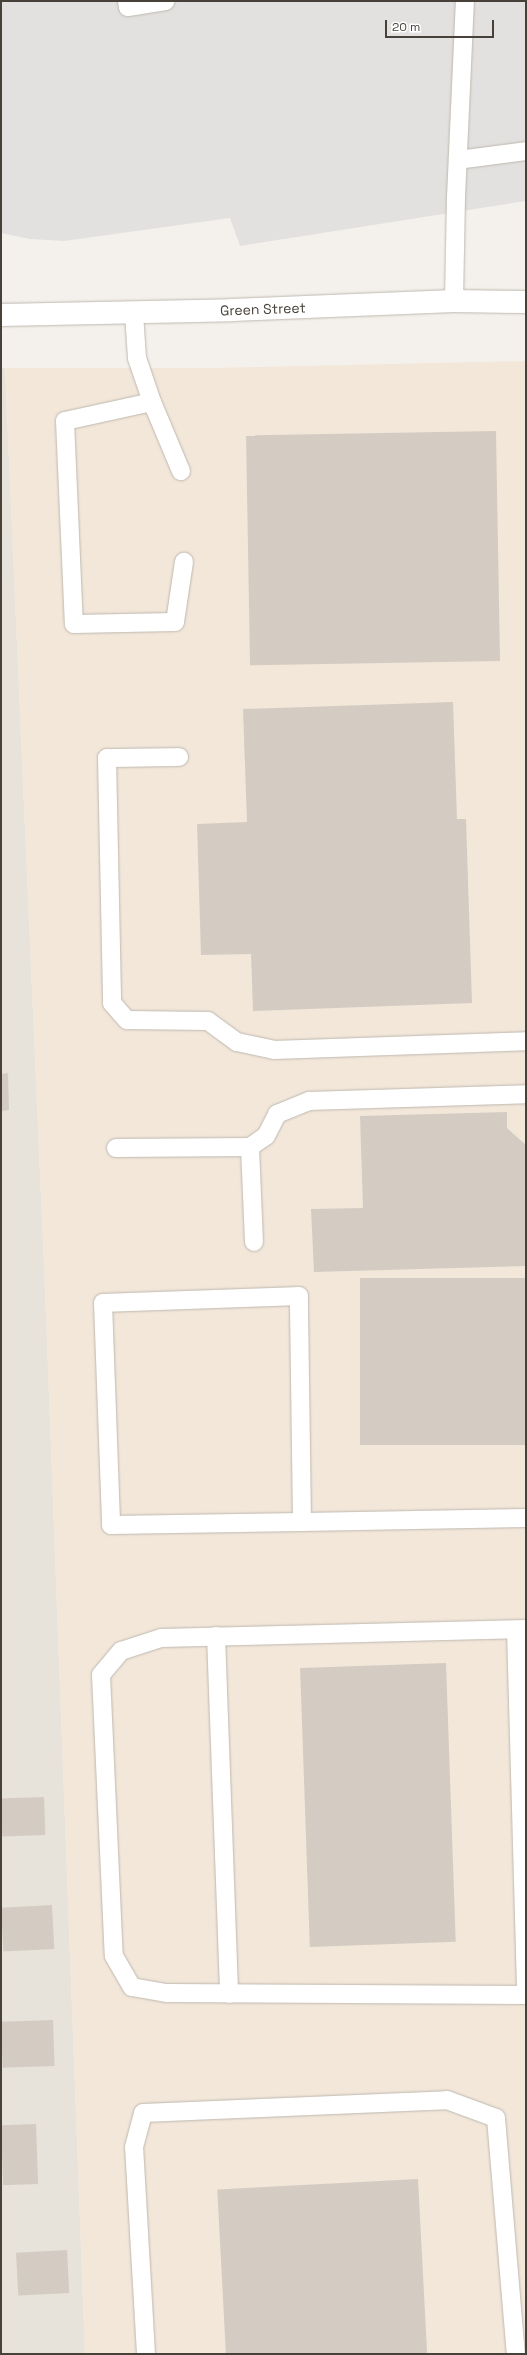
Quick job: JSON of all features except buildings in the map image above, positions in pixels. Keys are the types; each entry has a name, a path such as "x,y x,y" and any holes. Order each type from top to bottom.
{"street":[{"name":"Green Street","path":"1,315 134,313 454,301 526,302"}],"lane":[{"path":"127,1 128,7 166,1"},
{"path":"454,301 465,1"},
{"path":"458,160 526,151"},
{"path":"134,313 137,358 152,402 181,471"},
{"path":"152,402 65,421 74,624 175,622 184,562"},
{"path":"180,757 107,758 112,1003 127,1020 208,1021 237,1042 274,1050 526,1042"},
{"path":"116,1148 250,1147 266,1136 277,1114 309,1101 526,1094"},
{"path":"250,1147 254,1242"},
{"path":"302,1522 299,1296 103,1303 111,1525 302,1522 526,1518"},
{"path":"521,1629 526,1995 167,1993 132,1987 114,1956 101,1676 121,1651 161,1638 521,1629"},
{"path":"216,1636 229,1994"},
{"path":"146,2354 134,2147 143,2113 447,2100 496,2118 516,2354"}],"shaded area":[{"path":"1,1 526,1 526,201 240,246 230,218 64,241 30,239 1,233"},
{"path":"526,361 526,2354 85,2354 45,1288 5,368 206,368"},
{"path":"1,368 5,368 45,1288 85,2354 1,2354"}]}
